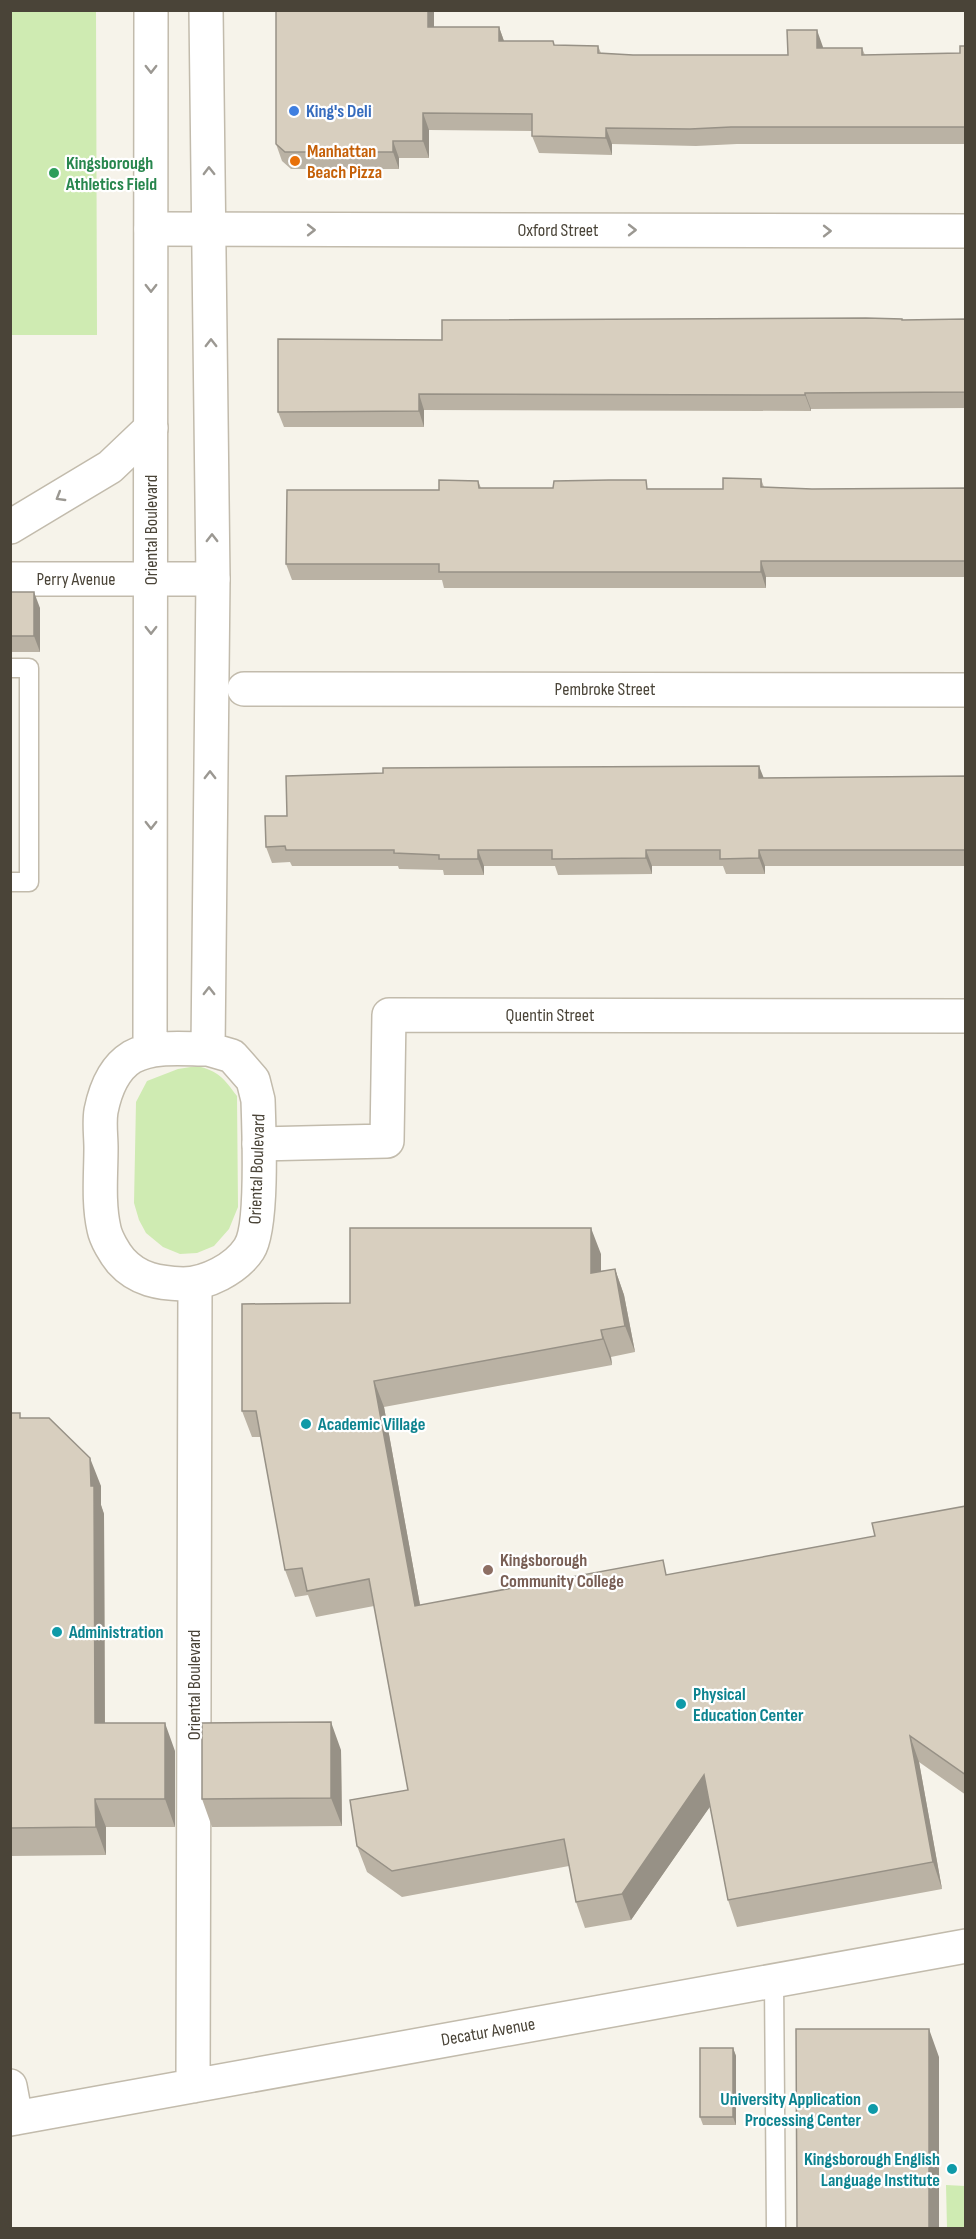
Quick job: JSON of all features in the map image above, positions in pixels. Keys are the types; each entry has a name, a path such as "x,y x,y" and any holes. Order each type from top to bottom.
{"street":[{"name":"Oriental Boulevard","path":"150,1050 151,10"},
{"path":"207,10 213,579 208,1049"},
{"name":"Oxford Street","path":"151,229 966,231"},
{"path":"10,527 110,467 151,428"},
{"name":"Perry Avenue","path":"10,579 213,579"},
{"name":"Pembroke Street","path":"244,689 966,690"},
{"name":"Quentin Street","path":"259,1144 387,1141 389,1015 966,1016"},
{"name":"Oriental Boulevard","path":"208,1049 232,1056 253,1080 258,1100 257,1227 250,1249 236,1264 212,1278 195,1284 164,1283 140,1278 120,1260 104,1232 100,1204 101,1112 108,1088 116,1070 131,1058 150,1050 208,1049"},
{"name":"Oriental Boulevard","path":"193,2086 195,1284"},
{"name":"Decatur Avenue","path":"13,2119 966,1946"},
{"path":"10,2086 13,2119"}],"lane":[{"path":"10,668 29,668 29,882 10,882"},
{"path":"774,1980 776,2229"}],"green space":[{"name":"Kingsborough Athletics Field","path":"10,11 96,11 97,335 11,335"},
{"path":"197,1066 211,1070 220,1076 237,1096 238,1207 229,1229 214,1246 197,1253 180,1254 163,1247 146,1233 134,1203 136,1102 147,1081 178,1069"},
{"path":"946,2185 965,2186 965,2228 947,2228"}],"building":[{"path":"276,10 428,10 428,27 499,27 499,41 553,41 554,45 598,46 598,53 633,55 788,55 787,30 817,30 817,48 862,48 862,55 960,53 960,46 966,46 966,127 606,128 606,138 532,136 532,114 423,113 423,141 393,141 393,152 285,152 276,144"},
{"path":"966,319 966,392 805,393 805,395 419,394 419,411 278,412 278,339 442,340 442,320"},
{"path":"723,478 761,479 761,487 966,488 966,561 761,561 761,572 439,572 439,564 286,564 287,490 439,490 439,480 478,481 479,488 553,488 554,481 646,480 647,489 723,489"},
{"path":"10,592 34,592 34,636 10,636"},
{"path":"759,766 759,778 966,776 966,850 759,850 759,858 720,859 720,850 646,850 646,858 552,859 552,850 478,850 478,859 439,859 439,855 394,853 394,850 286,850 285,846 266,847 265,816 287,816 286,776 383,773 383,768"},
{"name":"Physical Education Center","path":"350,1228 591,1228 591,1273 615,1269 625,1326 601,1330 603,1339 374,1381 415,1606 663,1560 666,1575 875,1536 872,1523 966,1506 966,1775 910,1736 933,1862 728,1900 704,1775 622,1894 576,1902 564,1839 392,1871 357,1846 350,1800 408,1790 369,1579 307,1591 302,1568 285,1570 256,1411 242,1411 242,1304 350,1303"},
{"name":"Administration","path":"10,1413 20,1413 20,1418 49,1418 90,1458 91,1486 94,1486 95,1723 165,1723 165,1799 95,1799 96,1827 10,1828"},
{"path":"331,1722 331,1798 202,1799 202,1723"},
{"name":"University Application Processing Center","path":"796,2029 929,2029 929,2229 797,2229"},
{"path":"700,2048 733,2048 733,2117 700,2117"}],"place":[{"name":"King's Deli","path":"294,111"},
{"name":"Manhattan Beach Pizza","path":"295,161"},
{"name":"Kingsborough Athletics Field","path":"54,173"},
{"name":"Academic Village","path":"306,1424"},
{"name":"Kingsborough Community College","path":"488,1570"},
{"name":"Administration","path":"57,1632"},
{"name":"Physical Education Center","path":"681,1704"},
{"name":"University Application Processing Center","path":"873,2109"},
{"name":"Kingsborough English Language Institute","path":"952,2169"}]}
